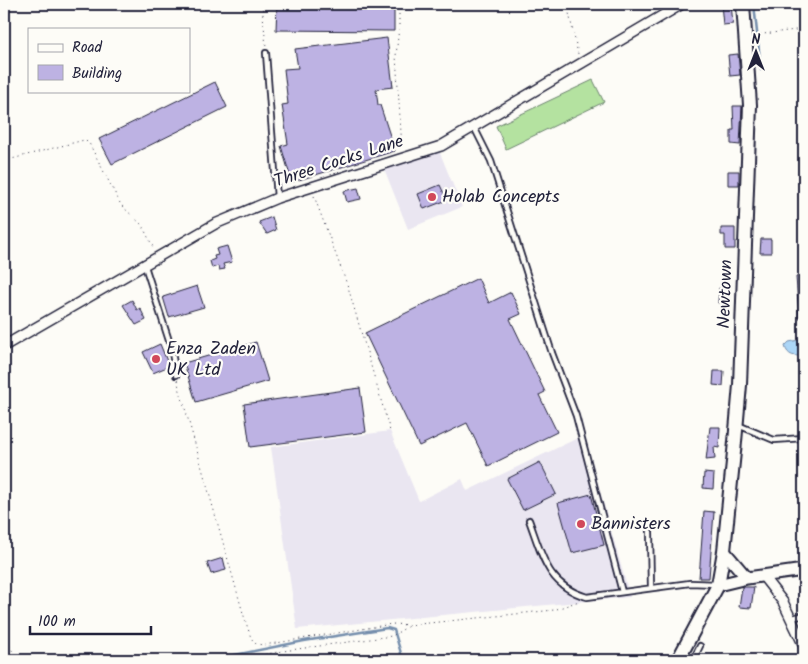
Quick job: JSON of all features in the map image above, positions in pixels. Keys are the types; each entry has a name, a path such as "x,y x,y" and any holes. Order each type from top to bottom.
{"main road":[{"name":"Newtown","path":"678,660 718,585 724,551 737,424 750,105 743,4"}],"street":[{"name":"Three Cocks Lane","path":"4,346 215,224 277,198 441,146 580,62 682,4"},
{"path":"724,551 747,578"},
{"path":"718,585 762,575 804,570"},
{"path":"762,575 792,618 804,646"}],"lane":[{"path":"266,52 277,198"},
{"path":"474,126 492,161 552,353 576,416 622,592"},
{"path":"144,264 171,347 176,375"},
{"path":"737,424 774,440 804,438"},
{"path":"529,520 554,578 571,590 587,597 690,583 718,585"},
{"path":"650,532 651,588"},
{"path":"792,618 804,615"},
{"path":"693,660 700,646"}],"path":[{"path":"262,4 266,52"},
{"path":"399,4 396,56 400,143 406,158"},
{"path":"567,4 580,62"},
{"path":"753,36 804,29"},
{"path":"4,161 84,140 121,205 142,225 157,256"},
{"path":"311,187 348,288 390,431"},
{"path":"176,375 243,614 251,638 256,644 264,645 392,624 410,625 554,610 587,597"},
{"path":"236,660 371,637 392,636 400,633 410,625"},
{"path":"4,637 18,660"}],"shaded area":[{"path":"438,148 462,207 408,229 383,166"},
{"path":"390,431 419,501 462,479 467,491 584,435 630,597 297,629 271,447"}],"green space":[{"path":"593,80 604,102 506,149 496,126"}],"water":[{"path":"804,339 804,354 795,356 788,352 785,346 789,342"}],"building":[{"path":"277,4 394,4 394,31 276,30"},
{"path":"721,4 731,4 733,24 723,25"},
{"path":"387,38 393,87 376,89 378,105 380,105 395,151 292,182 281,146 288,144 282,105 288,104 284,69 298,68 295,49"},
{"path":"738,54 740,75 730,76 728,55"},
{"path":"215,82 227,107 112,164 99,139"},
{"path":"733,106 742,106 740,145 731,144 731,130 734,130"},
{"path":"728,171 739,171 739,185 728,185"},
{"name":"Holab Concepts","path":"440,185 447,200 424,209 418,194"},
{"path":"358,188 361,199 347,202 344,191"},
{"path":"272,217 276,230 267,234 259,222"},
{"path":"721,228 735,228 735,249 725,249 725,235 721,235"},
{"path":"761,239 771,239 771,253 760,253"},
{"path":"227,246 232,262 223,264 225,269 219,270 218,266 212,268 210,261 215,259 214,256 218,255 216,249"},
{"path":"804,276 804,318 799,318 796,277"},
{"path":"478,278 489,303 511,292 521,314 510,319 545,392 539,395 557,432 488,466 467,423 419,446 365,333"},
{"path":"197,286 204,307 169,317 163,297"},
{"path":"719,288 729,289 728,303 718,303"},
{"path":"132,300 137,310 140,308 146,320 136,325 123,305"},
{"path":"256,342 268,381 196,402 184,363"},
{"name":"Enza Zaden UK Ltd","path":"160,344 169,366 153,373 143,352"},
{"path":"714,371 724,371 723,386 713,385"},
{"path":"360,388 366,432 250,447 244,404"},
{"path":"710,427 720,427 719,448 714,447 715,459 706,460"},
{"path":"540,462 556,494 523,510 507,479"},
{"path":"704,473 714,474 713,489 703,488"},
{"name":"Bannisters","path":"591,494 604,545 572,553 558,503"},
{"path":"704,511 714,512 709,578 699,578"},
{"path":"223,558 226,570 211,574 207,563"},
{"path":"742,587 754,587 751,608 739,607"}],"waterway":[{"path":"754,4 761,70"},
{"path":"210,660 304,641 387,628 394,630 403,660"}],"place":[{"name":"Holab Concepts","path":"432,197"},
{"name":"Enza Zaden UK Ltd","path":"156,359"},
{"name":"Bannisters","path":"581,524"}]}
